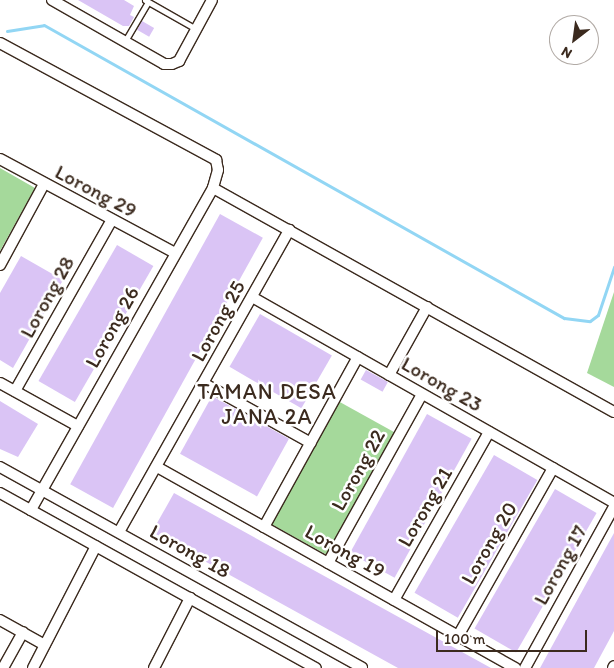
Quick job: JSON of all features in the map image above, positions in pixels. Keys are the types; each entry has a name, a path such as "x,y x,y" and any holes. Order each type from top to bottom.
{"street":[{"path":"52,0 164,64 172,64 179,60 212,0"},
{"name":"Lorong 26","path":"0,43 216,160 218,170 213,188 31,510"},
{"name":"Lorong 29","path":"0,159 111,221 175,253"},
{"path":"0,265 44,184"},
{"path":"213,188 614,412"},
{"name":"Lorong 28","path":"15,391 111,221"},
{"name":"Lorong 25","path":"119,532 205,384 289,230"},
{"name":"Lorong 23","path":"252,297 614,503"},
{"path":"389,375 426,307"},
{"path":"264,527 358,357"},
{"path":"0,383 78,426"},
{"path":"205,384 311,442"},
{"name":"Lorong 22","path":"328,563 422,394"},
{"name":"Lorong 21","path":"394,600 489,432"},
{"name":"Lorong 18","path":"0,467 362,668"},
{"name":"Lorong 19","path":"157,467 515,668"},
{"name":"Lorong 20","path":"458,636 553,468"},
{"path":"0,493 316,668"},
{"name":"Lorong 17","path":"525,668 614,507"},
{"path":"33,668 96,546"},
{"path":"154,668 190,598"},
{"path":"0,620 45,645"},
{"path":"3,668 23,632"}],"lane":[{"path":"125,42 146,1 196,30"}],"green space":[{"path":"0,168 35,188 0,251"},
{"path":"614,292 614,387 587,373"},
{"path":"338,401 395,433 327,555 270,523"}],"building":[{"path":"78,0 124,0 134,6 130,15 134,17 129,26 123,26"},
{"path":"142,21 154,28 149,37 137,30"},
{"path":"220,214 263,238 113,508 70,484"},
{"path":"117,245 153,266 75,402 39,381"},
{"path":"21,256 63,280 13,368 0,360 0,293"},
{"path":"260,314 332,356 301,408 230,367"},
{"path":"366,370 388,382 383,392 361,380"},
{"path":"212,396 289,439 257,496 180,454"},
{"path":"0,401 38,424 18,457 0,449"},
{"path":"427,414 472,439 395,578 350,553"},
{"path":"494,455 537,480 458,618 414,593"},
{"path":"555,489 597,513 516,652 474,628"},
{"path":"174,493 491,668 398,668 152,532"},
{"path":"614,533 614,631 594,668 540,668"}],"waterway":[{"path":"7,31 44,25 564,318 590,321 598,315 614,267"}],"district":[{"name":"TAMAN DESA JANA 2A","path":"267,404"}]}
